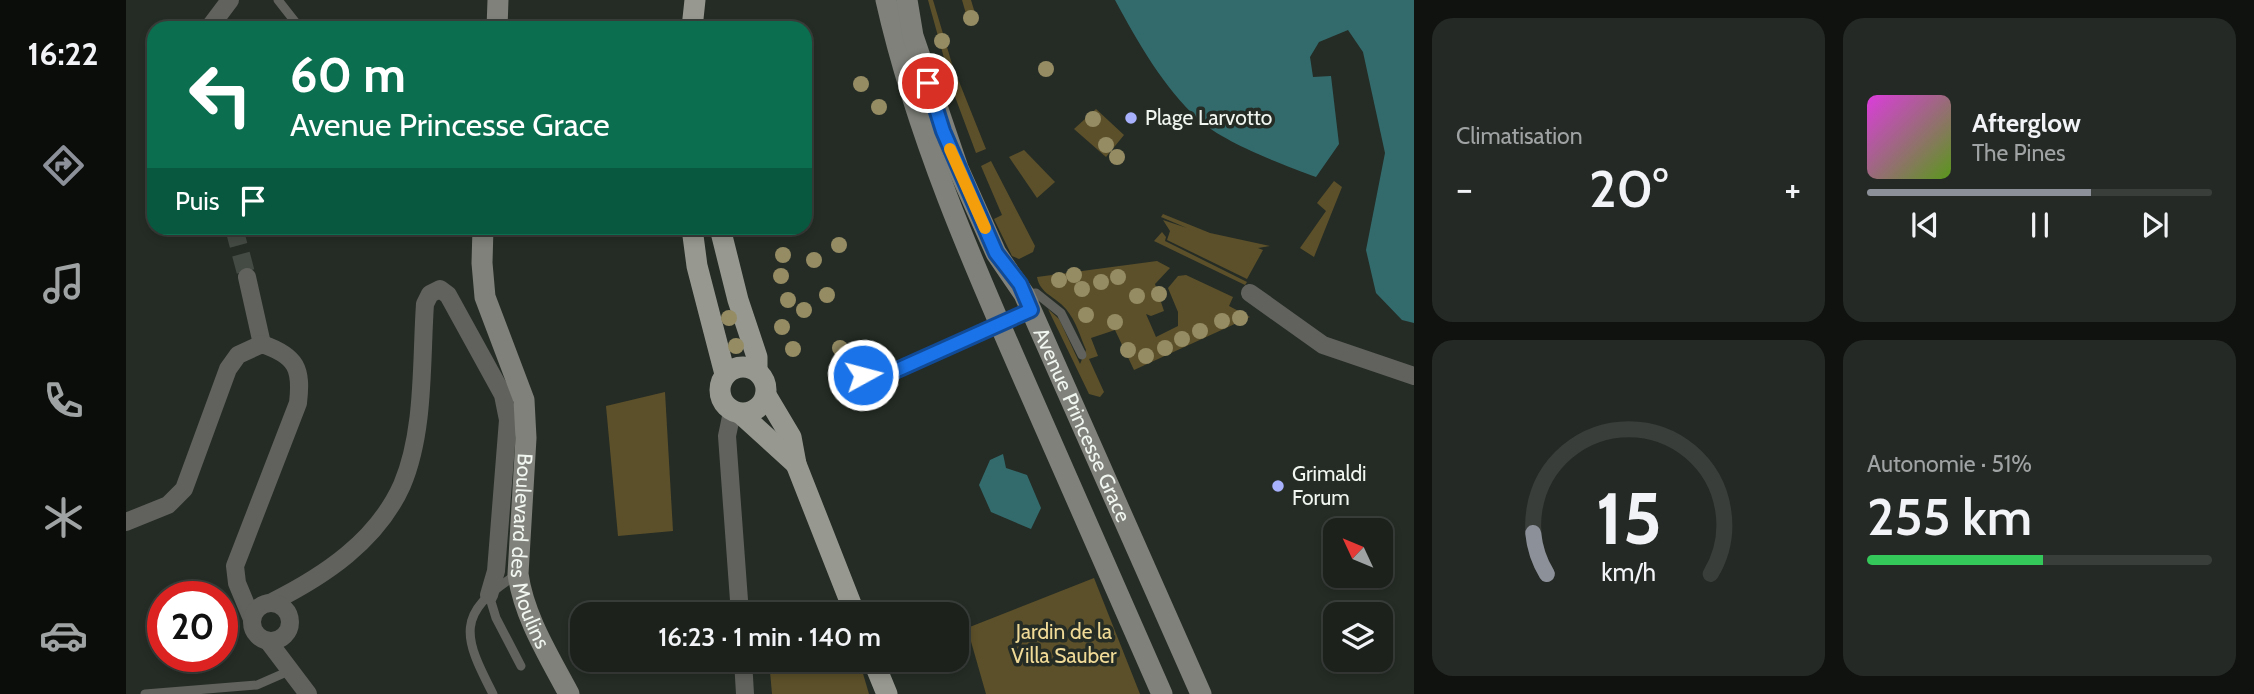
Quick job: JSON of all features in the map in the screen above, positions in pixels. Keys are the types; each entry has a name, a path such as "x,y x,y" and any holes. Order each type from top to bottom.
{"main road":[{"path":"693,21 695,0"},
{"path":"693,235 697,266 725,374"},
{"path":"722,235 738,300 757,357 757,371 766,386 766,395 791,437 796,464 850,602"},
{"path":"757,371 741,367 725,374 719,395 796,464"},
{"path":"736,413 757,409 766,395"},
{"path":"878,672 887,694"}],"street":[{"path":"214,21 230,0"},
{"path":"496,21 498,0"},
{"name":"Avenue Princesse Grace","path":"886,0 904,72 929,150 988,300 1162,694"},
{"name":"Avenue Princesse Grace","path":"907,0 913,36 943,131 996,253 1025,296 1201,694"},
{"name":"Boulevard des Moulins","path":"483,235 485,297 524,400 526,438 518,574 530,619 569,694"},
{"path":"247,277 262,344"},
{"path":"308,694 268,641 254,631 261,609 314,580 344,559 375,525 402,485 417,415 425,303 430,294 440,289 448,295 503,395 508,420 496,571 489,595"},
{"path":"1250,293 1323,345 1414,376"},
{"path":"988,300 1025,296"},
{"path":"1000,325 1025,296"},
{"path":"126,522 161,508 184,489 228,369 238,355 262,344"},
{"path":"261,609 237,583 235,566 298,403 300,383 297,366 287,356 262,344"},
{"path":"736,413 727,436 739,602"},
{"path":"268,641 278,640 314,580"},
{"path":"261,609 283,607 288,625 287,667"},
{"path":"744,672 745,694"}],"lane":[{"path":"278,0 294,21"},
{"path":"1025,296 1036,292 1061,313 1082,355"},
{"path":"858,363 863,375 870,380 877,379 1000,325"},
{"path":"493,694 472,653 469,635 474,612 489,595 518,574"},
{"path":"489,595 496,618 521,666"},
{"path":"145,694 257,685 287,667"}],"green space":[{"path":"928,0 933,0 952,64 986,149 976,153 954,94"},
{"path":"962,0 971,0 977,20 969,24"},
{"path":"1096,109 1124,135 1106,157 1074,129"},
{"path":"1024,150 1055,182 1037,198 1009,157"},
{"path":"991,161 1035,246 1033,252 1019,259 1012,256 994,219 1002,215 981,166"},
{"path":"1334,181 1342,187 1314,257 1300,248 1326,211 1317,203"},
{"path":"1163,214 1210,233 1270,246 1258,248 1263,250 1247,279 1167,240 1170,231 1163,220 1187,228 1161,217"},
{"path":"1162,232 1166,237 1165,241 1247,282 1245,285 1154,241"},
{"path":"1157,261 1170,268 1155,284 1164,311 1151,316 1146,314 1156,337 1178,326 1178,312 1168,288 1178,276 1186,275 1233,297 1229,306 1250,317 1134,370 1115,330 1091,338 1098,356 1089,359 1104,392 1100,397 1089,394 1048,309 1059,319 1080,364 1086,350 1077,329 1066,309 1041,287 1037,277"},
{"path":"665,392 673,531 618,536 606,406"},
{"name":"Jardin de la Villa Sauber","path":"1094,578 1140,694 986,694 969,638 969,627"},
{"path":"770,672 863,672 869,694 772,694"}],"water":[{"path":"1115,0 1414,0 1414,323 1402,320 1376,293 1366,250 1385,153 1363,52 1348,30 1319,42 1310,57 1313,77 1331,76 1339,144 1316,177 1239,145 1199,120 1163,79"},
{"path":"1003,454 1006,468 1027,475 1041,508 1031,529 991,512 979,485 990,460"}],"tunnel":[{"path":"236,235 247,277"}],"slow traffic":[{"path":"950,149 985,228"}],"place":[{"name":"Plage Larvotto","path":"1131,118"},
{"name":"Grimaldi Forum","path":"1278,486"}],"route":[{"path":"863,375 870,380 877,379 1031,310 1020,284 996,253 943,131 928,83"}]}
